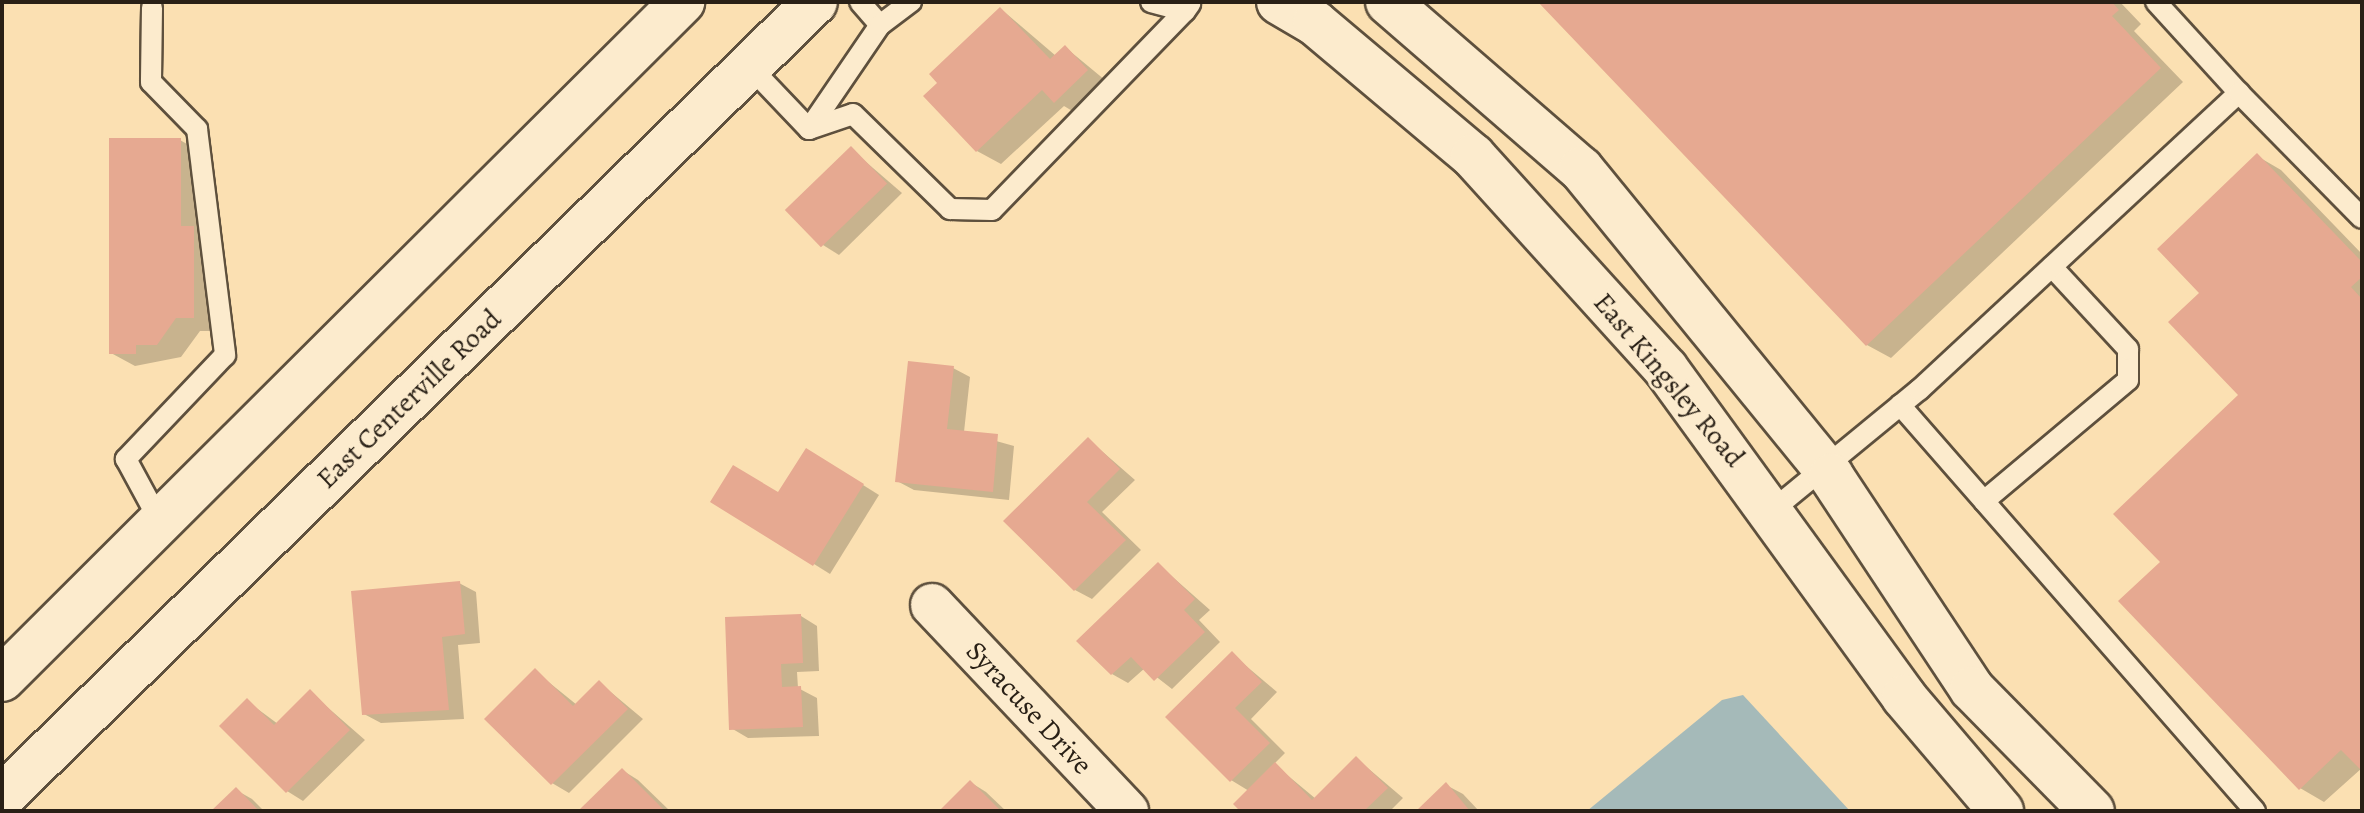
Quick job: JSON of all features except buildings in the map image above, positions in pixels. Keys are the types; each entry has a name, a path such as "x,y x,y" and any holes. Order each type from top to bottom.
{"main road":[{"path":"2,679 682,2"},
{"name":"East Centerville Road","path":"2,797 815,2"},
{"name":"East Kingsley Road","path":"1279,2 1315,23 1473,156 1666,369 1774,509 1904,697 2001,811"},
{"path":"1388,2 1581,169 1825,469 1972,689 2092,811"}],"street":[{"name":"Syracuse Drive","path":"932,605 1127,811"}],"lane":[{"path":"860,2 880,25"},
{"path":"809,129 880,25 911,2"},
{"path":"1151,2 1189,6"},
{"path":"2156,2 2239,93 2362,218"},
{"path":"809,129 853,114 950,209 992,210 1189,6"},
{"path":"152,8 151,82 197,129 225,355 126,459 160,522"},
{"path":"749,66 809,129"},
{"path":"1774,509 1900,405 2239,93"},
{"path":"1984,501 2128,380 2128,349 2052,267"},
{"path":"1900,405 2255,811"}],"shaded area":[{"path":"1743,695 1850,811 1587,811 1722,700"}]}
